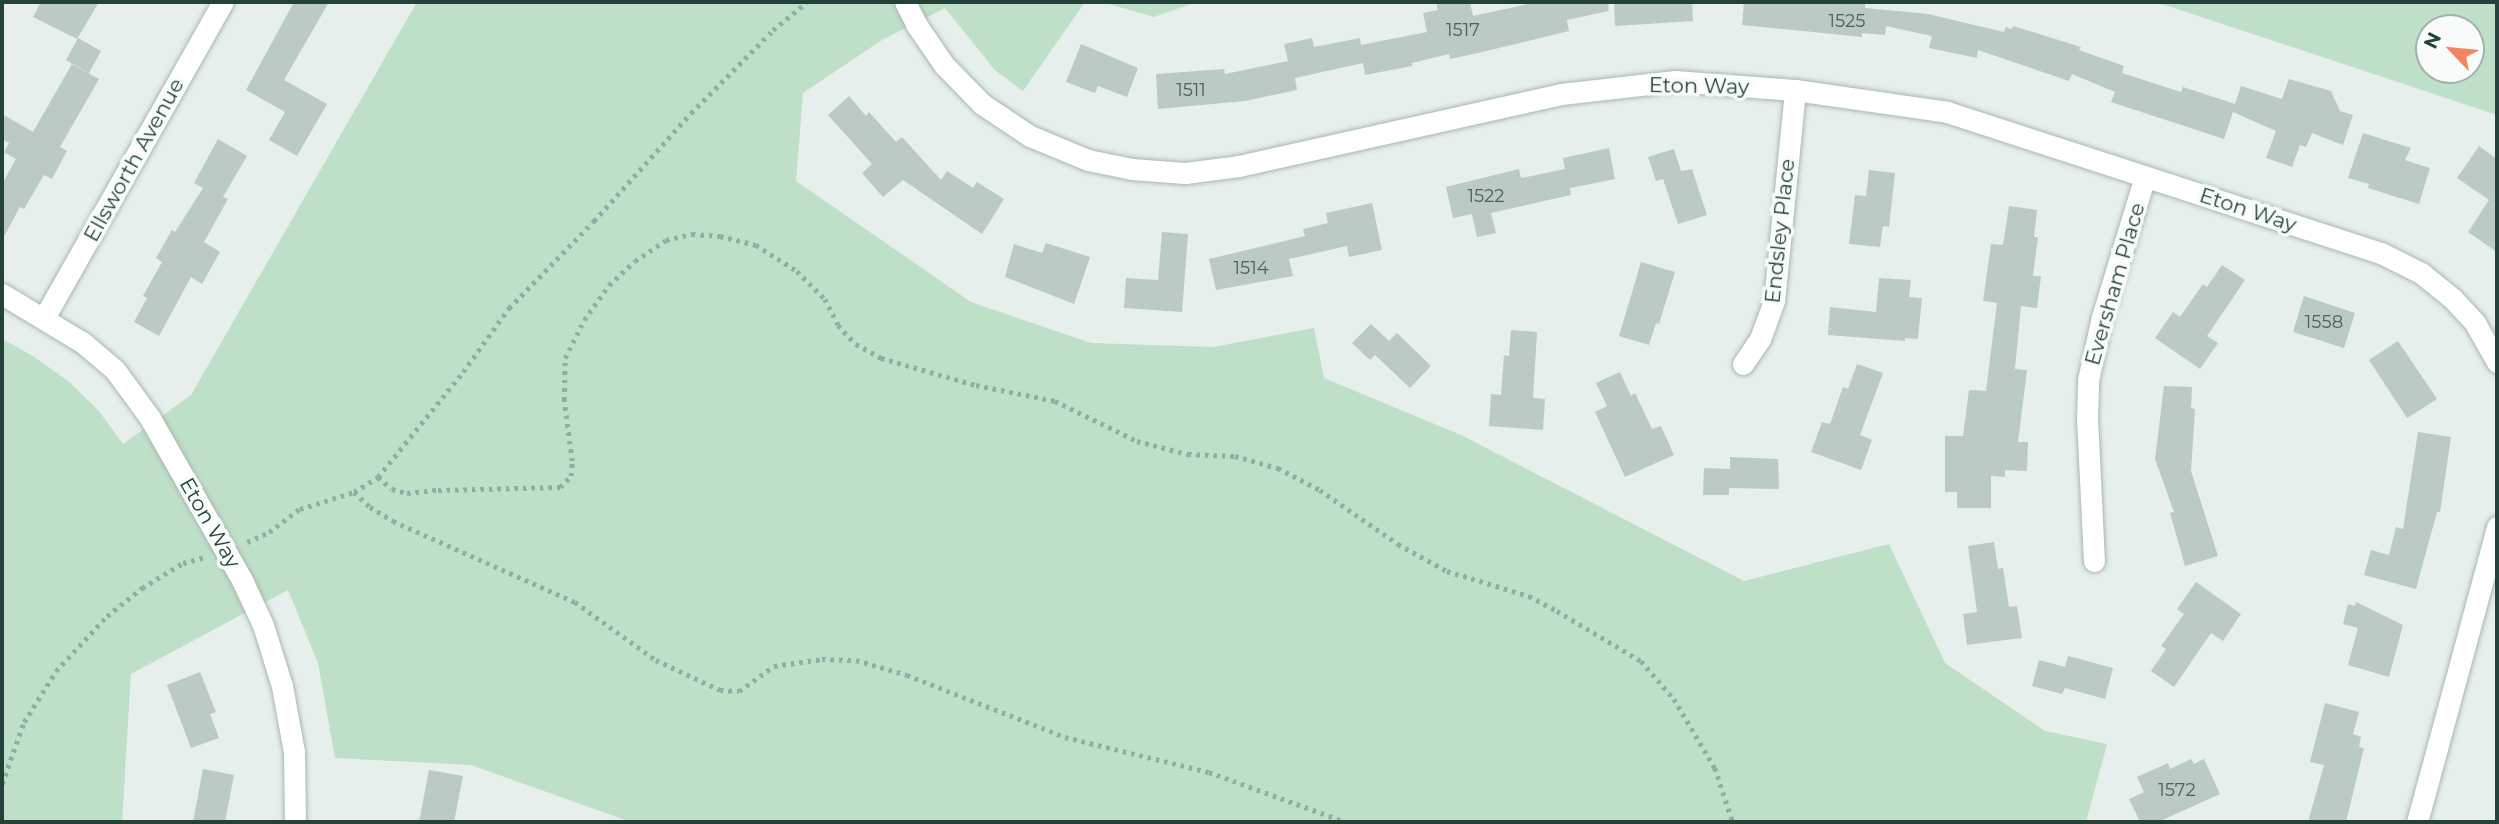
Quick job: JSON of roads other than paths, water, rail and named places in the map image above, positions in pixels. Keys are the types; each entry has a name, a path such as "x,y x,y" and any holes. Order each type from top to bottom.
{"street":[{"name":"Ellsworth Avenue","path":"44,318 223,2"},
{"name":"Eton Way","path":"905,2 916,24 944,65 982,104 1030,136 1088,160 1132,169 1185,173 1239,166 1561,94 1675,81 1795,90 1947,112 2381,253 2421,273 2452,298 2475,323 2497,362"},
{"name":"Endsley Place","path":"1743,364 1765,330 1774,300 1795,90"},
{"name":"Eversham Place","path":"2094,561 2087,417 2088,380 2102,317 2145,176"},
{"name":"Eton Way","path":"2,294 82,342 115,370 150,418 226,551 263,625 282,686 294,752 295,822"},
{"path":"2417,822 2497,527"}]}
